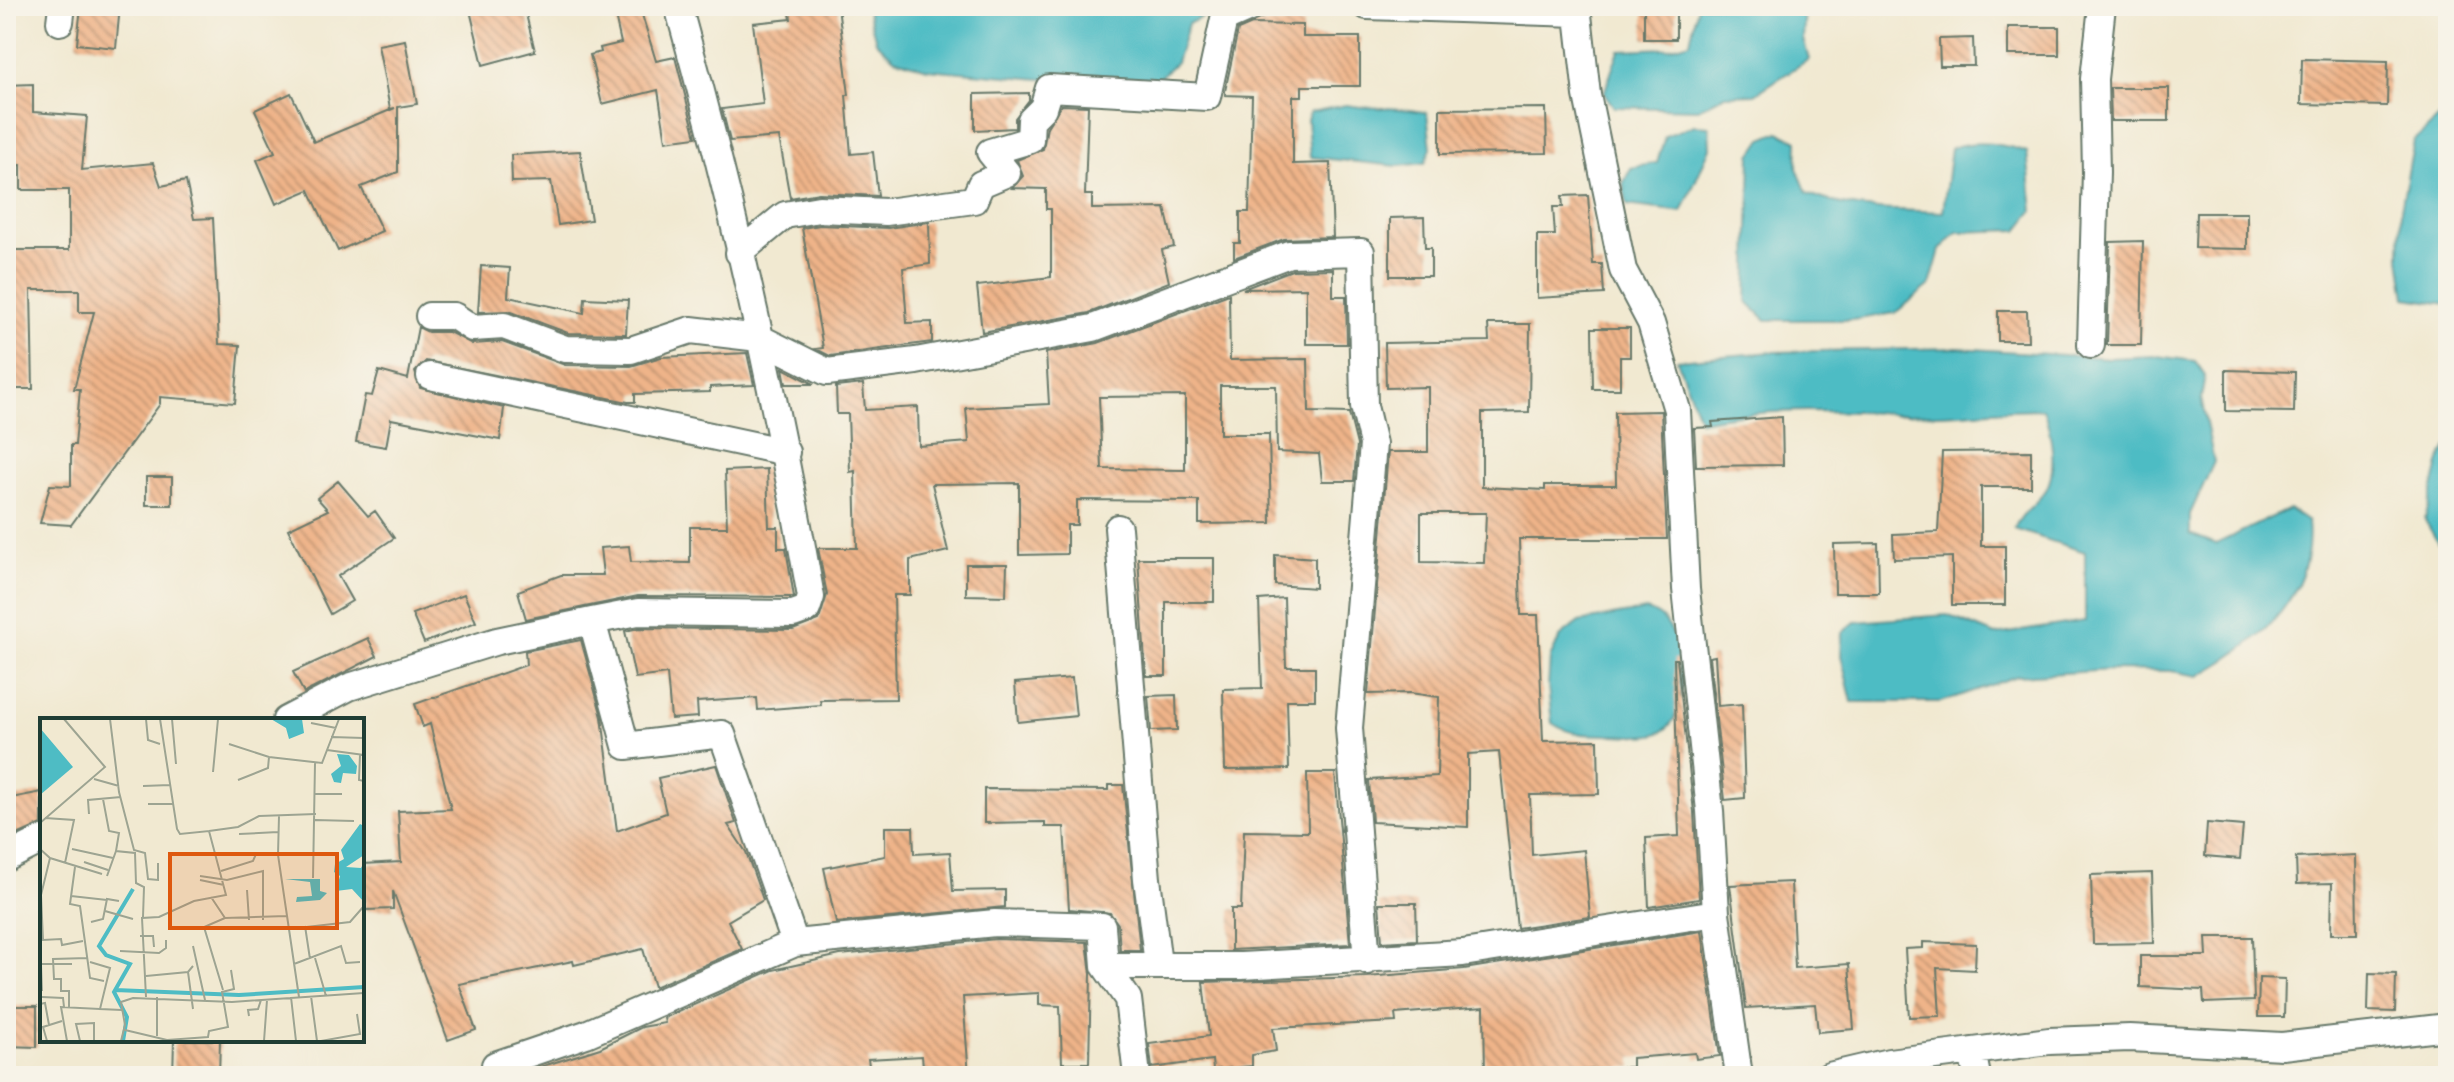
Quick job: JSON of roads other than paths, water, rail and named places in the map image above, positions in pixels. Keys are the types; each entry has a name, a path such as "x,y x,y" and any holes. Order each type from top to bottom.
{"street":[{"path":"290,718 349,687 497,641 638,612 793,614 807,609 811,597 786,452 714,138 678,6"},
{"path":"739,253 785,215 819,209 886,212 974,200 981,184 1007,173 990,152 1030,140 1031,120 1043,108 1049,88 1207,97 1224,19 1254,6"},
{"path":"1367,6 1578,10 1587,95 1623,270 1651,323 1677,410 1686,589 1710,811 1716,913 1739,1076"},
{"path":"2091,345 2096,172 2094,79 2102,6"},
{"path":"429,316 454,316 472,328 504,326 565,349 631,350 691,330 759,338 827,372 916,361 1093,328 1289,254 1361,252 1364,406 1373,444 1349,728 1367,961"},
{"path":"430,376 786,452"},
{"path":"1118,528 1147,879 1158,964"},
{"path":"592,621 626,746 722,734 795,943"},
{"path":"6,858 40,841"},
{"path":"1105,966 1241,966 1463,953 1716,913"},
{"path":"497,1076 495,1065 586,1034 795,943 995,923 1102,926 1105,966 1128,999 1137,1076"},
{"path":"1829,1076 1889,1062 1974,1064 2049,1041 2130,1038 2282,1046 2448,1027"}],"water":[{"path":"866,6 1223,6 1188,24 1176,62 1158,79 1141,81 1105,76 1075,82 927,69 894,58 876,41"},
{"path":"1698,6 1805,6 1803,39 1809,59 1755,94 1725,95 1698,109 1614,107 1604,93 1619,50 1669,48 1690,42"},
{"path":"1346,105 1427,113 1431,148 1425,163 1397,166 1310,157 1307,120 1310,112"},
{"path":"2448,110 2448,304 2406,298 2400,258 2401,209 2414,141"},
{"path":"1694,125 1709,126 1710,148 1682,212 1627,205 1623,184 1631,168 1657,163 1665,136"},
{"path":"1779,132 1798,141 1797,168 1807,193 1841,204 1874,209 1943,212 1951,148 1989,144 2027,152 2033,211 2018,230 1957,232 1940,250 1930,285 1895,313 1852,320 1766,320 1747,302 1751,155 1762,139"},
{"path":"1958,348 2110,358 2157,356 2195,361 2205,375 2201,398 2214,462 2190,514 2190,534 2216,544 2289,509 2308,522 2308,548 2303,572 2279,614 2242,649 2199,676 2171,671 2111,670 2017,676 1941,702 1852,702 1841,656 1842,633 1855,622 1947,615 1995,635 2085,621 2085,552 2014,529 2050,481 2052,450 2043,409 1920,414 1775,412 1700,421 1677,360 1773,352"},
{"path":"2448,445 2448,541 2438,543 2425,520 2439,464"},
{"path":"1646,610 1659,616 1670,628 1682,662 1681,700 1667,728 1649,735 1589,735 1574,733 1552,723 1548,687 1550,658 1560,637 1579,622"}]}
